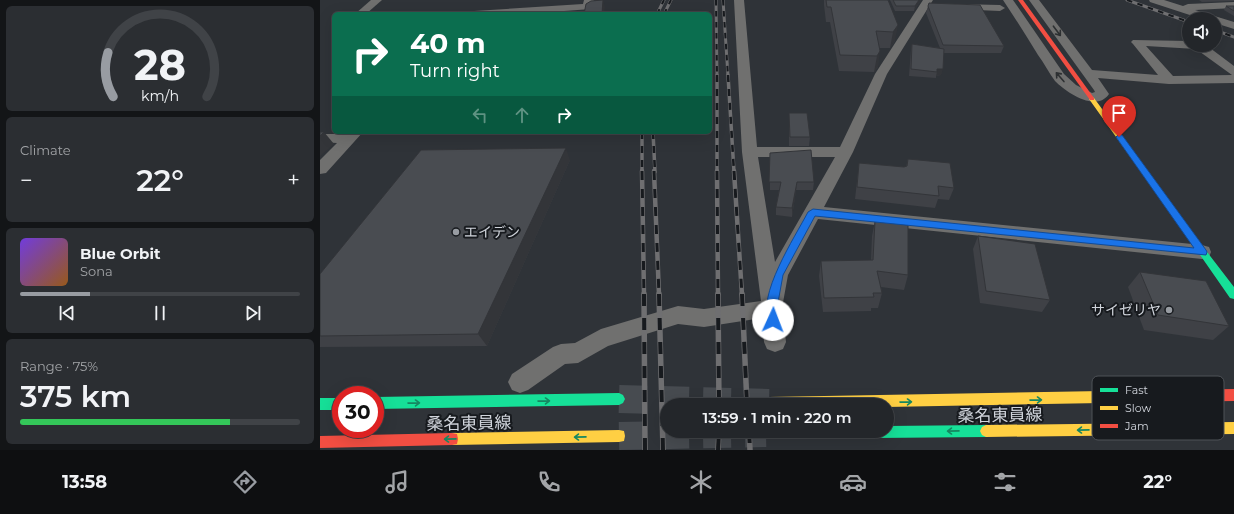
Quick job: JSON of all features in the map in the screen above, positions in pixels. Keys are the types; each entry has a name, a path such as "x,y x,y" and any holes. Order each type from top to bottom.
{"main road":[{"path":"1020,0 1234,295"},
{"name":"桑名東員線","path":"1224,395 1234,395"},
{"name":"桑名東員線","path":"894,401 1092,397"},
{"name":"桑名東員線","path":"384,403 619,399"},
{"path":"320,404 332,404"},
{"name":"桑名東員線","path":"1224,428 1234,428"},
{"name":"桑名東員線","path":"894,432 1092,430"},
{"name":"桑名東員線","path":"320,442 619,436"}],"street":[{"path":"362,12 376,0"},
{"path":"472,9 587,7 589,0"},
{"path":"739,0 750,152 772,308 775,342"},
{"path":"772,308 778,275 845,152 881,74 934,5 1004,4 1059,77 1072,88 1092,98 1102,94 1101,90 1089,73 1034,0"},
{"path":"1154,0 1191,12"},
{"path":"1193,0 1203,6"},
{"path":"1178,8 1234,5"},
{"path":"1222,22 1234,26"},
{"path":"1169,80 1137,42 1182,44"},
{"path":"1208,52 1234,72"},
{"path":"1089,73 1169,80 1234,80"},
{"path":"320,138 353,136"},
{"path":"320,169 353,136"},
{"path":"750,152 845,152"},
{"path":"813,212 1202,252"},
{"path":"520,382 561,354 578,353 601,339 678,315 704,318 772,308"}],"building":[{"path":"603,0 602,12 584,12 586,4 591,1"},
{"path":"826,0 888,0 898,25 893,32 876,31 880,51 877,56 840,55 831,7 827,7"},
{"path":"893,0 919,0 915,6 896,6"},
{"path":"929,3 980,5 1004,46 943,45 928,6"},
{"path":"1226,6 1234,6 1234,11"},
{"path":"912,44 944,49 943,69 937,69 937,72 911,69"},
{"path":"789,113 807,113 810,137 790,137"},
{"name":"エイデン","path":"566,148 478,334 320,336 320,274 421,150"},
{"path":"811,150 814,182 797,182 792,208 776,207 781,182 769,182 770,153"},
{"path":"908,159 950,163 954,188 938,186 939,196 857,187 859,163 904,167 907,166"},
{"path":"875,221 908,225 908,275 877,271 882,293 873,293 874,297 824,298 821,261 873,260"},
{"path":"978,236 1035,244 1050,300 986,291"},
{"path":"1140,272 1206,281 1229,326 1158,315"}],"tunnel":[{"path":"619,399 660,400"},
{"path":"619,436 660,435"}],"railway":[{"path":"658,12 664,0"},
{"path":"665,12 671,0"},
{"path":"716,0 717,76"},
{"path":"723,0 728,76"},
{"path":"1127,0 1182,20"},
{"path":"1222,33 1234,37"},
{"path":"728,75 734,172"},
{"path":"717,76 717,171"},
{"path":"642,134 642,171"},
{"path":"653,134 655,172"},
{"path":"642,171 644,295"},
{"path":"654,171 659,295"},
{"path":"717,171 718,295"},
{"path":"734,171 742,295"},
{"path":"644,294 645,450"},
{"path":"659,294 663,450"},
{"path":"718,294 719,398"},
{"path":"742,294 747,398"},
{"path":"718,450 719,438"},
{"path":"749,438 750,450"}],"traffic: fast":[{"path":"1201,250 1234,295"},
{"path":"384,403 619,399"},
{"path":"320,404 332,404"},
{"path":"894,432 986,431"}],"traffic: slow":[{"path":"1092,99 1201,250"},
{"path":"894,401 1092,397"},
{"path":"1224,428 1234,428"},
{"path":"986,431 1092,430"},
{"path":"452,439 619,436"}],"traffic: jam":[{"path":"1020,0 1092,99"},
{"path":"1224,395 1234,395"},
{"path":"320,442 452,439"}],"place":[{"name":"エイデン","path":"456,232"},
{"name":"サイゼリヤ","path":"1169,310"}],"route":[{"path":"773,320 772,308 778,275 813,212 1202,252 1119,137"}]}
